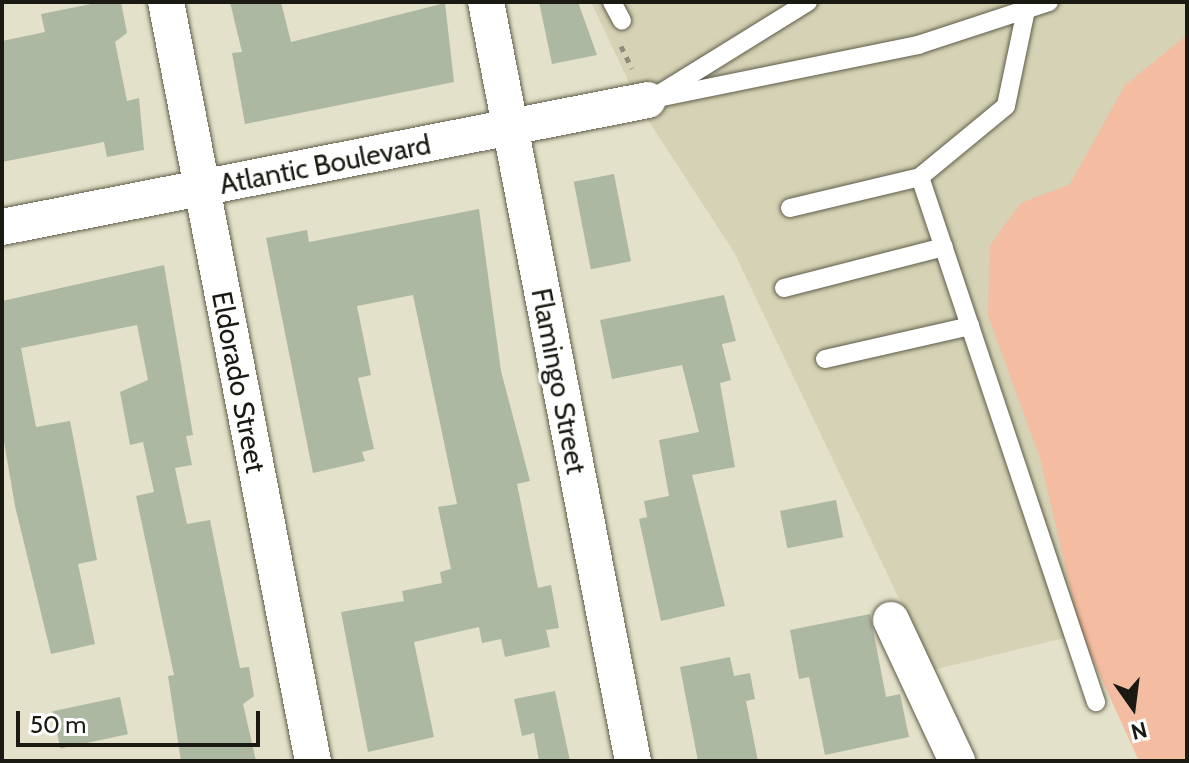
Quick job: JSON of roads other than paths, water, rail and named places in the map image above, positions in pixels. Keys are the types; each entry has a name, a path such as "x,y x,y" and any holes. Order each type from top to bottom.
{"street":[{"name":"Eldorado Street","path":"166,2 313,761"},
{"name":"Flamingo Street","path":"486,2 633,761"},
{"name":"Atlantic Boulevard","path":"2,227 648,100"},
{"path":"891,620 957,761"}],"lane":[{"path":"612,2 619,29"},
{"name":"Atlantic Boulevard","path":"648,100 808,2"},
{"name":"Atlantic Boulevard","path":"648,100 918,45 1049,2"},
{"path":"790,208 920,177 1006,106 1026,10"},
{"path":"920,177 1096,702"},
{"path":"784,288 944,247"},
{"path":"825,359 970,326"}]}
